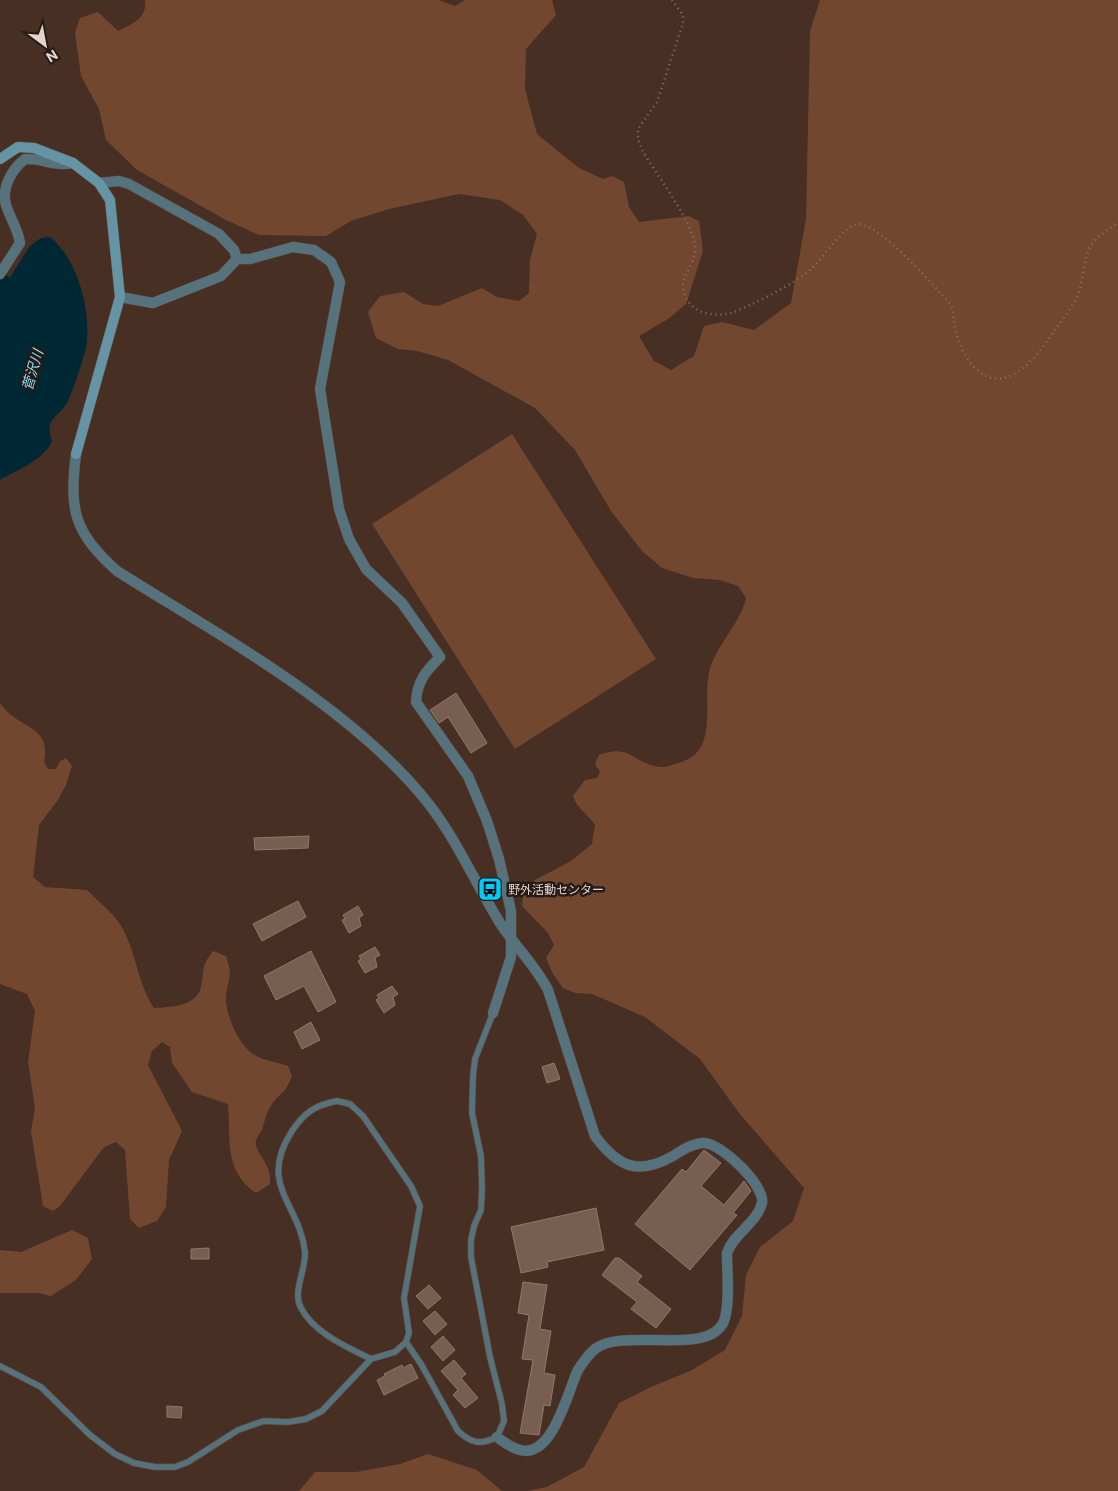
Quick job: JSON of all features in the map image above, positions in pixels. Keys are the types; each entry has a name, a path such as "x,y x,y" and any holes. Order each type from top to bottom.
{"street":[{"path":"0,159 18,147 34,148 73,163 99,183 110,200 120,297 76,454 72,483 75,516 84,535 96,552 117,571 298,686 381,751 429,804 458,846 502,925 538,971 548,990 589,1122 595,1136 609,1153 627,1165 645,1168 662,1162 696,1143 707,1143 718,1147 755,1182 760,1191 762,1203 756,1214 730,1245 727,1253 727,1308 719,1329 701,1338 609,1342 597,1348 586,1358 578,1371 564,1409 549,1436 540,1445 530,1451 521,1450 497,1436"},
{"path":"0,274 20,243 18,233 5,203 6,186 11,174 25,159 35,158 60,166 73,163"},
{"path":"99,183 119,181 129,184 220,234 234,250 237,259"},
{"path":"120,297 153,303 221,276 237,259 250,259 293,246 314,250 331,262 340,282 320,389 338,509 349,539 366,569 402,603 440,657 423,675 416,687 416,702 468,776 487,822 511,911 511,957 493,1013"}],"lane":[{"path":"406,1342 421,1364 458,1431 468,1440 476,1443 487,1442 497,1436 504,1421 502,1404 490,1357 471,1257 471,1240 481,1210 482,1190 481,1156 472,1113 473,1076 475,1059 493,1013"},
{"path":"0,1366 41,1387 90,1435 115,1454 134,1463 154,1467 175,1467 188,1462 238,1430 264,1422 288,1422 306,1418 322,1411 371,1359 395,1352 406,1342 410,1333 404,1298 420,1216 418,1196 362,1116 350,1104 337,1101 322,1104 307,1111 286,1140 277,1175 301,1236 304,1252 305,1265 298,1295 301,1308 314,1324 343,1345 371,1359"}],"path":[{"path":"672,0 683,15 683,24 658,102 638,129 638,138 642,150 691,232 695,249 682,281 684,290 693,307 703,313 730,313 772,293 810,271 844,232 852,225 860,224 890,242 950,304 960,344 977,370 988,376 1005,377 1023,369 1036,358 1076,299 1092,244 1118,222"}],"shaded area":[{"path":"145,0 438,0 455,6 465,0 552,0 556,15 526,49 525,89 537,134 579,168 603,179 612,176 624,182 629,207 639,222 689,216 699,221 703,251 686,304 668,319 639,336 654,361 671,370 694,356 704,326 722,322 754,330 791,303 806,219 810,31 820,0 1118,0 1118,1491 527,1491 547,1487 584,1467 619,1403 692,1370 725,1350 742,1316 746,1275 760,1247 793,1221 804,1188 739,1113 700,1059 645,1017 592,994 575,993 563,988 553,974 546,958 554,945 548,933 522,906 523,894 533,881 571,861 592,844 595,825 577,804 573,796 585,780 597,778 600,772 595,764 599,755 619,751 653,766 665,767 692,757 701,747 707,720 708,676 712,663 735,623 746,598 738,586 720,580 693,578 662,568 642,551 611,511 575,450 535,408 448,360 417,351 398,349 376,338 368,312 380,296 404,292 423,304 438,306 482,288 497,297 519,301 529,293 530,260 537,234 523,215 500,200 459,194 389,209 351,221 326,236 259,235 224,219 137,170 106,140 99,109 81,76 75,33 80,18 98,12 118,31 123,29 138,20 144,12"},
{"path":"512,434 656,659 515,749 372,524"},
{"path":"0,703 7,712 38,734 43,741 45,750 44,762 48,769 56,769 60,761 66,758 72,766 66,785 58,800 39,825 33,877 45,887 87,890 113,915 130,944 144,988 154,1008 182,1005 194,999 201,987 205,965 213,951 226,956 230,974 226,1005 234,1030 249,1051 255,1055 288,1066 292,1076 290,1082 270,1107 256,1141 270,1176 270,1184 256,1193 245,1184 233,1164 229,1141 228,1104 192,1092 172,1063 170,1047 162,1042 152,1051 148,1065 182,1131 169,1160 166,1207 157,1221 139,1228 130,1219 125,1150 116,1142 104,1147 60,1206 53,1211 43,1206 31,1131 35,1108 28,1062 35,1011 27,994 0,984"},
{"path":"72,1230 88,1238 92,1259 76,1280 51,1296 38,1293 0,1293 0,1250 21,1252"},
{"path":"428,1454 477,1470 502,1491 299,1491 315,1472 356,1472 400,1464"}],"water":[{"path":"50,237 68,258 80,284 86,313 86,347 69,399 51,422 50,433 52,441 48,448 37,459 0,480 0,293 30,246 41,238"}],"building":[{"path":"456,693 487,743 471,753 448,717 439,723 430,710"},
{"path":"309,836 308,848 255,850 254,838"},
{"path":"298,901 306,917 262,941 253,924"},
{"path":"358,906 363,915 359,918 361,926 349,933 342,920 345,919 343,915"},
{"path":"375,947 380,955 375,958 377,967 365,973 358,961 361,959 359,956"},
{"path":"311,951 336,1002 318,1012 304,986 276,1000 264,976"},
{"path":"392,986 398,994 393,997 395,1005 384,1013 376,1000 379,998 377,995"},
{"path":"311,1022 320,1040 302,1049 294,1032"},
{"path":"554,1063 560,1079 547,1083 542,1067"},
{"path":"704,1150 721,1163 701,1186 724,1205 744,1181 751,1191 733,1213 737,1215 690,1270 635,1224 682,1169 686,1172"},
{"path":"596,1208 604,1250 547,1262 548,1267 521,1273 511,1227"},
{"path":"209,1248 209,1259 191,1259 191,1249"},
{"path":"615,1258 619,1258 642,1276 637,1282 671,1309 656,1328 631,1309 637,1302 602,1275"},
{"path":"523,1282 547,1285 540,1329 551,1331 544,1373 555,1375 550,1406 544,1405 539,1435 520,1433 533,1360 522,1359 529,1315 518,1313"},
{"path":"429,1285 441,1298 428,1309 416,1296"},
{"path":"435,1311 447,1324 435,1335 423,1321"},
{"path":"443,1336 455,1350 443,1361 431,1347"},
{"path":"454,1360 466,1374 461,1378 478,1398 465,1408 453,1395 458,1390 441,1371"},
{"path":"411,1364 418,1378 384,1395 377,1380 385,1376 384,1374 402,1365 403,1368"},
{"path":"167,1406 182,1407 181,1418 167,1417"}],"waterway":[{"name":"菅沢川","path":"0,284 22,298 26,308"}],"place":[{"name":"野外活動センター","path":"490,889"}]}
